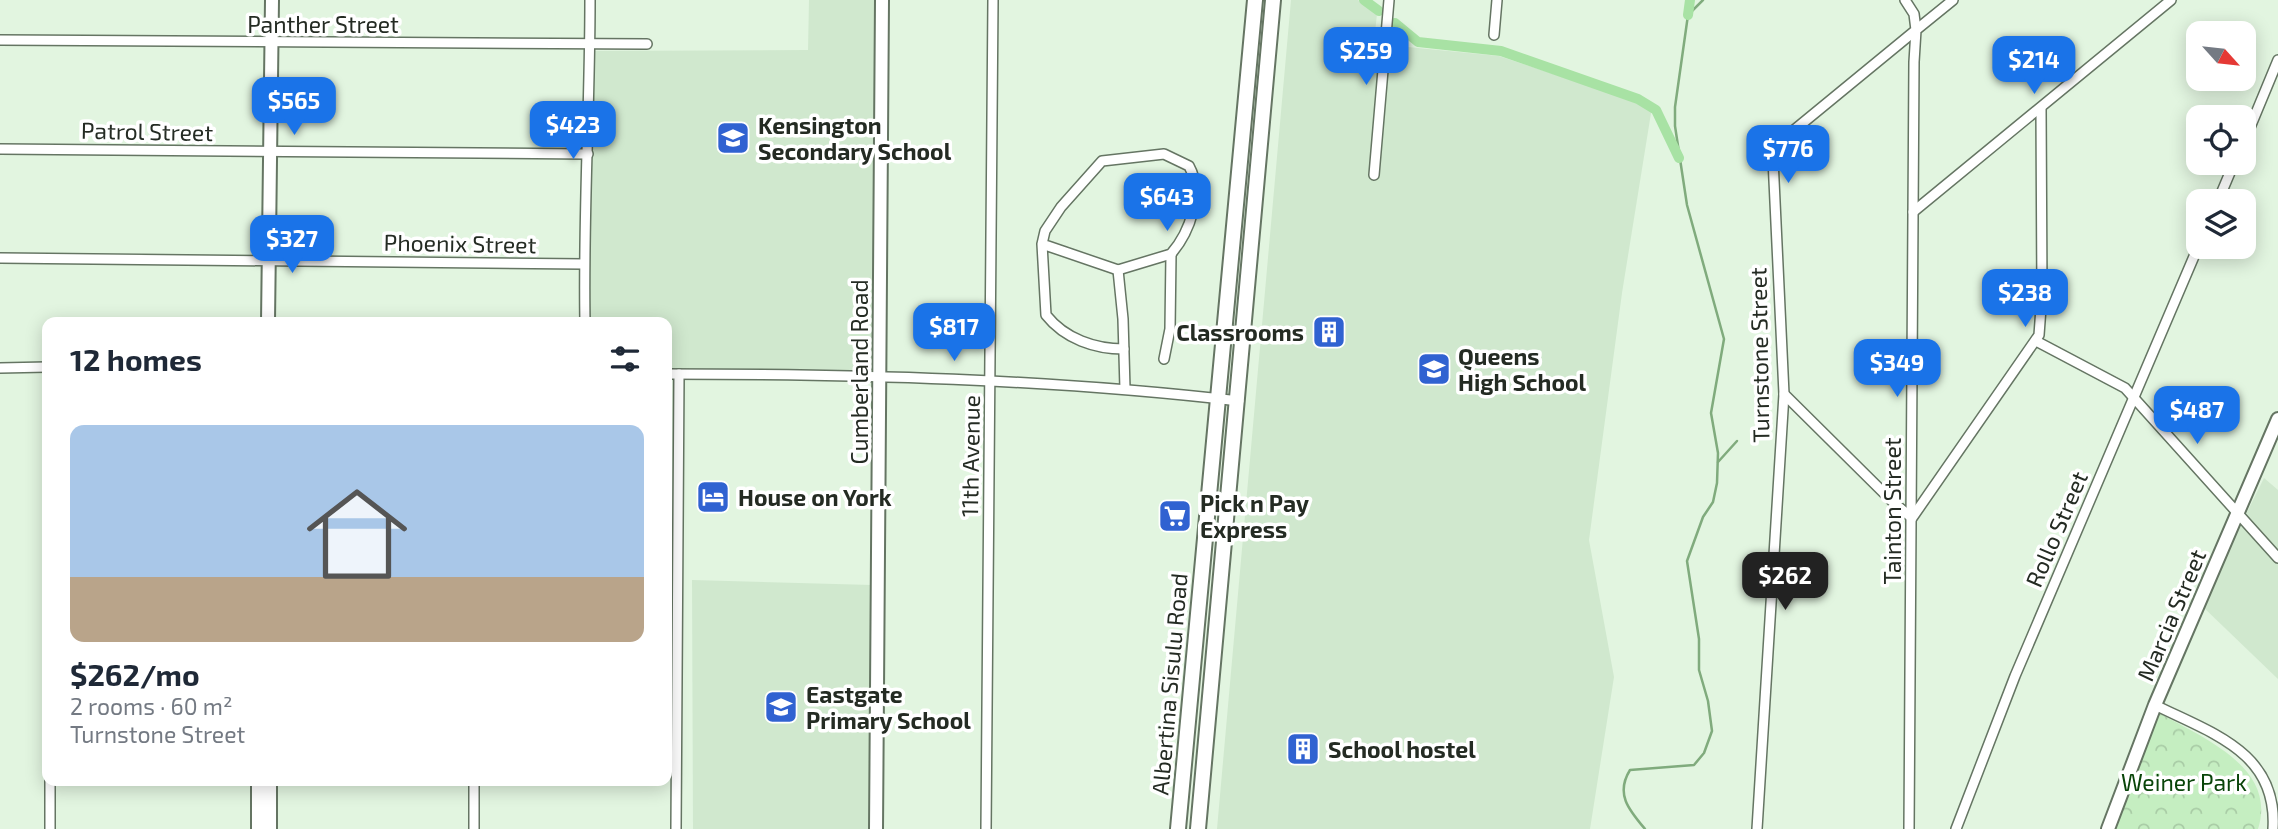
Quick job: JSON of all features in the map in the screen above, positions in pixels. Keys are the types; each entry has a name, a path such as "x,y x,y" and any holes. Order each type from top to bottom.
{"main road":[{"path":"268,317 272,0"},
{"name":"Cumberland Road","path":"876,829 883,0"},
{"name":"Albertina Sisulu Road","path":"1178,829 1255,0"},
{"name":"Albertina Sisulu Road","path":"1198,829 1239,401 1273,0"},
{"name":"Marcia Street","path":"2108,829 2155,705 2278,419"},
{"path":"258,786 258,829"},
{"path":"270,786 270,829"}],"street":[{"path":"585,317 590,0"},
{"name":"11th Avenue","path":"986,829 993,0"},
{"path":"1374,175 1389,0"},
{"path":"1494,35 1497,0"},
{"path":"1905,0 1913,14 1916,30 1953,0"},
{"path":"1913,212 2171,0"},
{"name":"Tainton Street","path":"1909,829 1916,30"},
{"name":"Turnstone Street","path":"1757,829 1784,394 1774,153 1791,132 1916,30"},
{"name":"Panther Street","path":"0,40 647,44"},
{"path":"2256,113 2278,60"},
{"path":"1784,394 1912,518 2036,341 2042,308 2041,109"},
{"name":"Patrol Street","path":"0,149 588,154"},
{"path":"1124,349 1090,346 1049,319 1045,310 1042,244 1045,231 1057,213 1102,161 1164,154 1181,159 1189,166 1193,185 1191,219 1171,254 1170,329 1164,359"},
{"path":"1042,244 1118,270 1171,254"},
{"name":"Phoenix Street","path":"0,258 584,264"},
{"name":"Rollo Street","path":"1956,829 2015,676 2193,259"},
{"path":"1118,270 1125,389"},
{"path":"2036,341 2104,375 2133,396 2278,558"},
{"path":"0,368 42,368"},
{"path":"672,374 990,379 1239,401"},
{"path":"676,829 679,374"},
{"path":"2155,705 2231,743 2252,758 2271,790 2273,829"},
{"path":"50,786 50,829"},
{"path":"474,786 474,829"}],"shaded area":[{"name":"Kensington Secondary School","path":"809,0 880,0 880,379 672,375 672,317 582,317 586,51 808,50"},
{"name":"Queens High School","path":"1291,0 1358,0 1377,14 1375,32 1396,34 1408,47 1499,56 1652,107 1622,293 1589,540 1614,677 1590,829 1217,829"},
{"path":"2264,478 2278,490 2278,679 2201,605"},
{"name":"Eastgate Primary School","path":"692,580 872,585 868,829 693,829"}],"green space":[{"name":"Weiner Park","path":"2159,713 2214,744 2247,771 2257,788 2261,807 2258,829 2113,829"}],"waterway":[{"path":"1364,0 1379,11"},
{"path":"1688,15 1690,0"},
{"path":"1645,829 1629,808 1624,794 1630,770 1694,765 1704,753 1712,731 1708,701 1699,670 1699,639 1687,561 1703,517 1713,502 1717,483 1718,453 1711,413 1724,339 1687,205 1675,126 1675,107 1688,15 1703,0"},
{"path":"1395,23 1418,42 1501,51 1638,99 1656,110 1679,158"},
{"path":"1718,462 1737,441"}],"place":[{"name":"Kensington Secondary School","path":"733,138"},
{"name":"Classrooms","path":"1329,332"},
{"name":"Queens High School","path":"1434,369"},
{"name":"House on York","path":"713,497"},
{"name":"Pick n Pay Express","path":"1175,516"},
{"name":"Eastgate Primary School","path":"781,707"},
{"name":"School hostel","path":"1303,749"}]}
